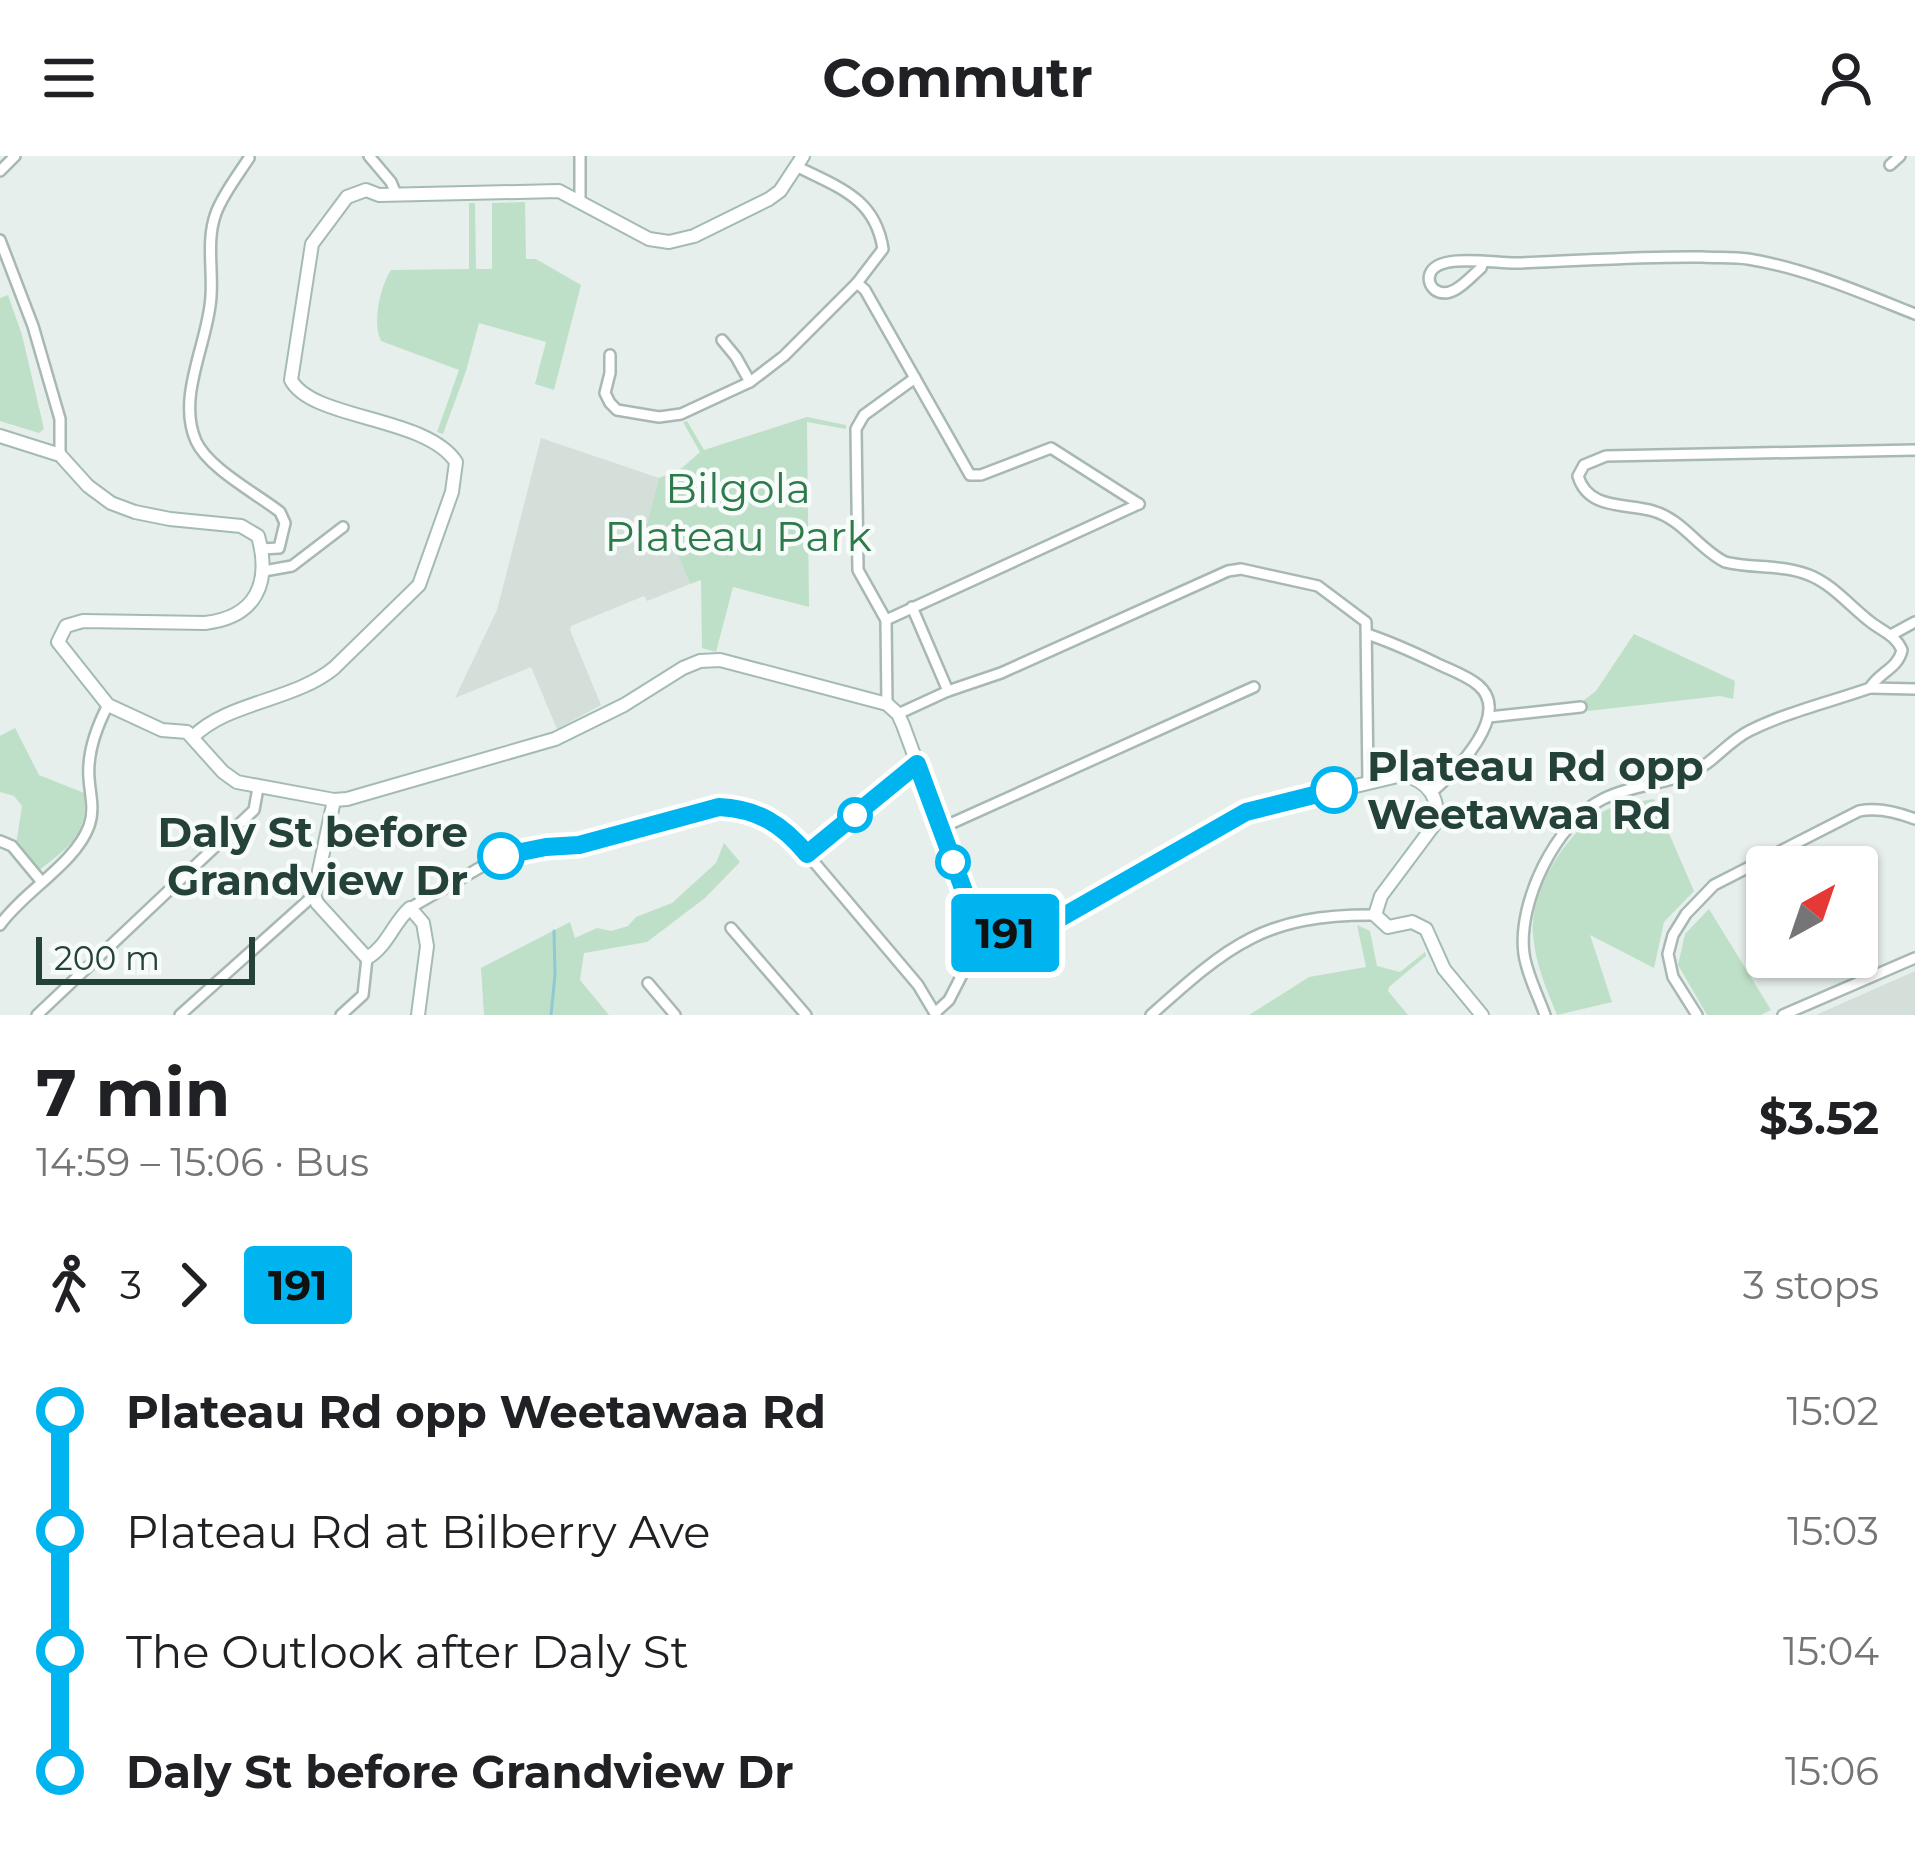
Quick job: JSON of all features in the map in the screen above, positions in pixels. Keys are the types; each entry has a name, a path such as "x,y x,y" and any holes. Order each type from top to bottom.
{"street":[{"path":"0,171 15,156"},
{"path":"369,156 395,194"},
{"path":"580,156 580,201"},
{"path":"1890,165 1900,156"},
{"path":"249,158 215,215 210,244 211,299 194,367 191,421 196,443 209,459 280,512 285,523 279,548 261,549"},
{"path":"193,737 218,721 319,680 411,594 424,575 452,492 456,472 452,455 378,420 315,402 297,393 291,380 312,244 346,197 366,190 379,195 559,191 649,239 669,242 694,236 769,199 800,161 863,203 883,241 883,249 857,283 784,356 750,382 681,414 659,417 616,410 605,393 610,355"},
{"path":"0,240 33,326 60,419 60,455"},
{"path":"1483,262 1454,291 1442,293 1430,283 1430,273 1441,262 1744,258 1781,266 1915,314"},
{"path":"857,283 970,475 981,476 1051,448 1139,505 886,620"},
{"path":"722,340 750,382"},
{"path":"915,378 864,415 856,429 858,570 886,620 892,710 971,910 985,930 1006,933 1055,921 1246,812 1402,775 1415,778 1432,792 1437,814 1434,825 1381,896 1375,915"},
{"path":"0,436 60,455 111,503 170,519 241,526 257,536 264,571 259,590 236,615 160,624 83,621 66,626 58,642 108,705 162,730 183,730 223,772 258,788 347,799 555,739 624,705 683,668 710,659 892,710 1000,673 1238,570 1318,586 1364,619 1368,782"},
{"path":"1870,688 1896,664 1900,644 1837,592 1812,576 1716,558 1657,511 1594,499 1582,489 1578,476 1584,465 1606,456 1915,450"},
{"path":"264,571 292,566 344,526"},
{"path":"913,607 948,691"},
{"path":"1892,635 1915,622"},
{"path":"1367,634 1401,645 1478,685 1487,695 1490,717 1481,736 1432,792"},
{"path":"940,828 1254,687"},
{"path":"1545,1015 1525,960 1524,922 1540,875 1571,822 1586,809 1633,786 1692,773 1752,729 1870,688 1915,689"},
{"path":"0,926 14,906 75,848 91,822 89,758 95,728 108,705"},
{"path":"1490,717 1581,707"},
{"path":"807,854 917,764"},
{"path":"37,1015 254,810 258,788"},
{"path":"334,800 314,895 368,958"},
{"path":"341,1015 363,995 368,958 382,947 398,918 500,856 579,845 719,807 758,813 780,826 918,986 936,1014 949,1000 985,930"},
{"path":"1697,1015 1673,976 1668,954 1686,914 1714,886 1859,811 1892,811 1915,819"},
{"path":"0,841 12,846 41,881"},
{"path":"180,1015 314,895"},
{"path":"410,908 423,922 427,946 418,1015"},
{"path":"1151,1015 1202,968 1261,931 1335,915 1375,915"},
{"path":"1375,915 1388,927 1412,922 1426,929 1444,969 1482,1015"},
{"path":"731,928 806,1015"},
{"path":"1783,1015 1915,958"},
{"path":"648,983 676,1015"}],"shaded area":[{"path":"541,438 659,478 646,529 665,522 690,584 647,601 644,596 571,626 601,705 557,729 531,667 455,698 497,610"},
{"path":"1915,971 1915,1015 1816,1015"}],"green space":[{"path":"525,202 526,259 536,259 581,285 554,390 535,384 546,342 479,323 443,434 437,432 459,370 381,341 377,315 384,286 391,270 469,269 469,203 475,203 476,269 492,269 492,203"},
{"path":"8,295 44,429 39,433 0,421 0,298"},
{"name":"Bilgola Plateau Park","path":"807,417 846,425 846,429 807,422 809,607 733,587 716,652 702,648 701,580 690,584 665,523 645,531 659,478 682,468 700,452 683,422 687,421 704,450"},
{"path":"1634,634 1735,681 1733,699 1720,696 1588,711 1584,700 1596,691"},
{"path":"15,728 39,775 84,793 83,820 74,840 37,872 16,845 22,806 14,796 0,792 0,736"},
{"path":"1654,799 1694,891 1664,922 1654,968 1590,935 1612,1002 1557,1015 1533,934 1545,880 1566,845 1593,818 1613,807"},
{"path":"724,843 740,862 705,898 647,942 584,953 580,980 609,1015 484,1015 481,968 570,922 575,938 597,928 611,931 628,926 636,917 672,903 716,863"},
{"path":"1709,909 1746,969 1746,978 1751,978 1771,1010 1761,1015 1707,1015 1678,965 1685,934"},
{"path":"1357,925 1370,931 1377,966 1400,972 1425,952 1389,987 1408,1015 1249,1015 1309,977 1366,967"}],"waterway":[{"path":"551,1015 554,931"}],"bus line":[{"name":"191","path":"501,856 579,845 719,807 758,813 792,836 807,854 917,764 971,910 985,930 1006,933 1055,921 1246,812 1334,790"}],"place":[{"name":"Plateau Rd opp Weetawaa Rd","path":"1334,790"},
{"name":"Daly St before Grandview Dr","path":"501,856"}]}
